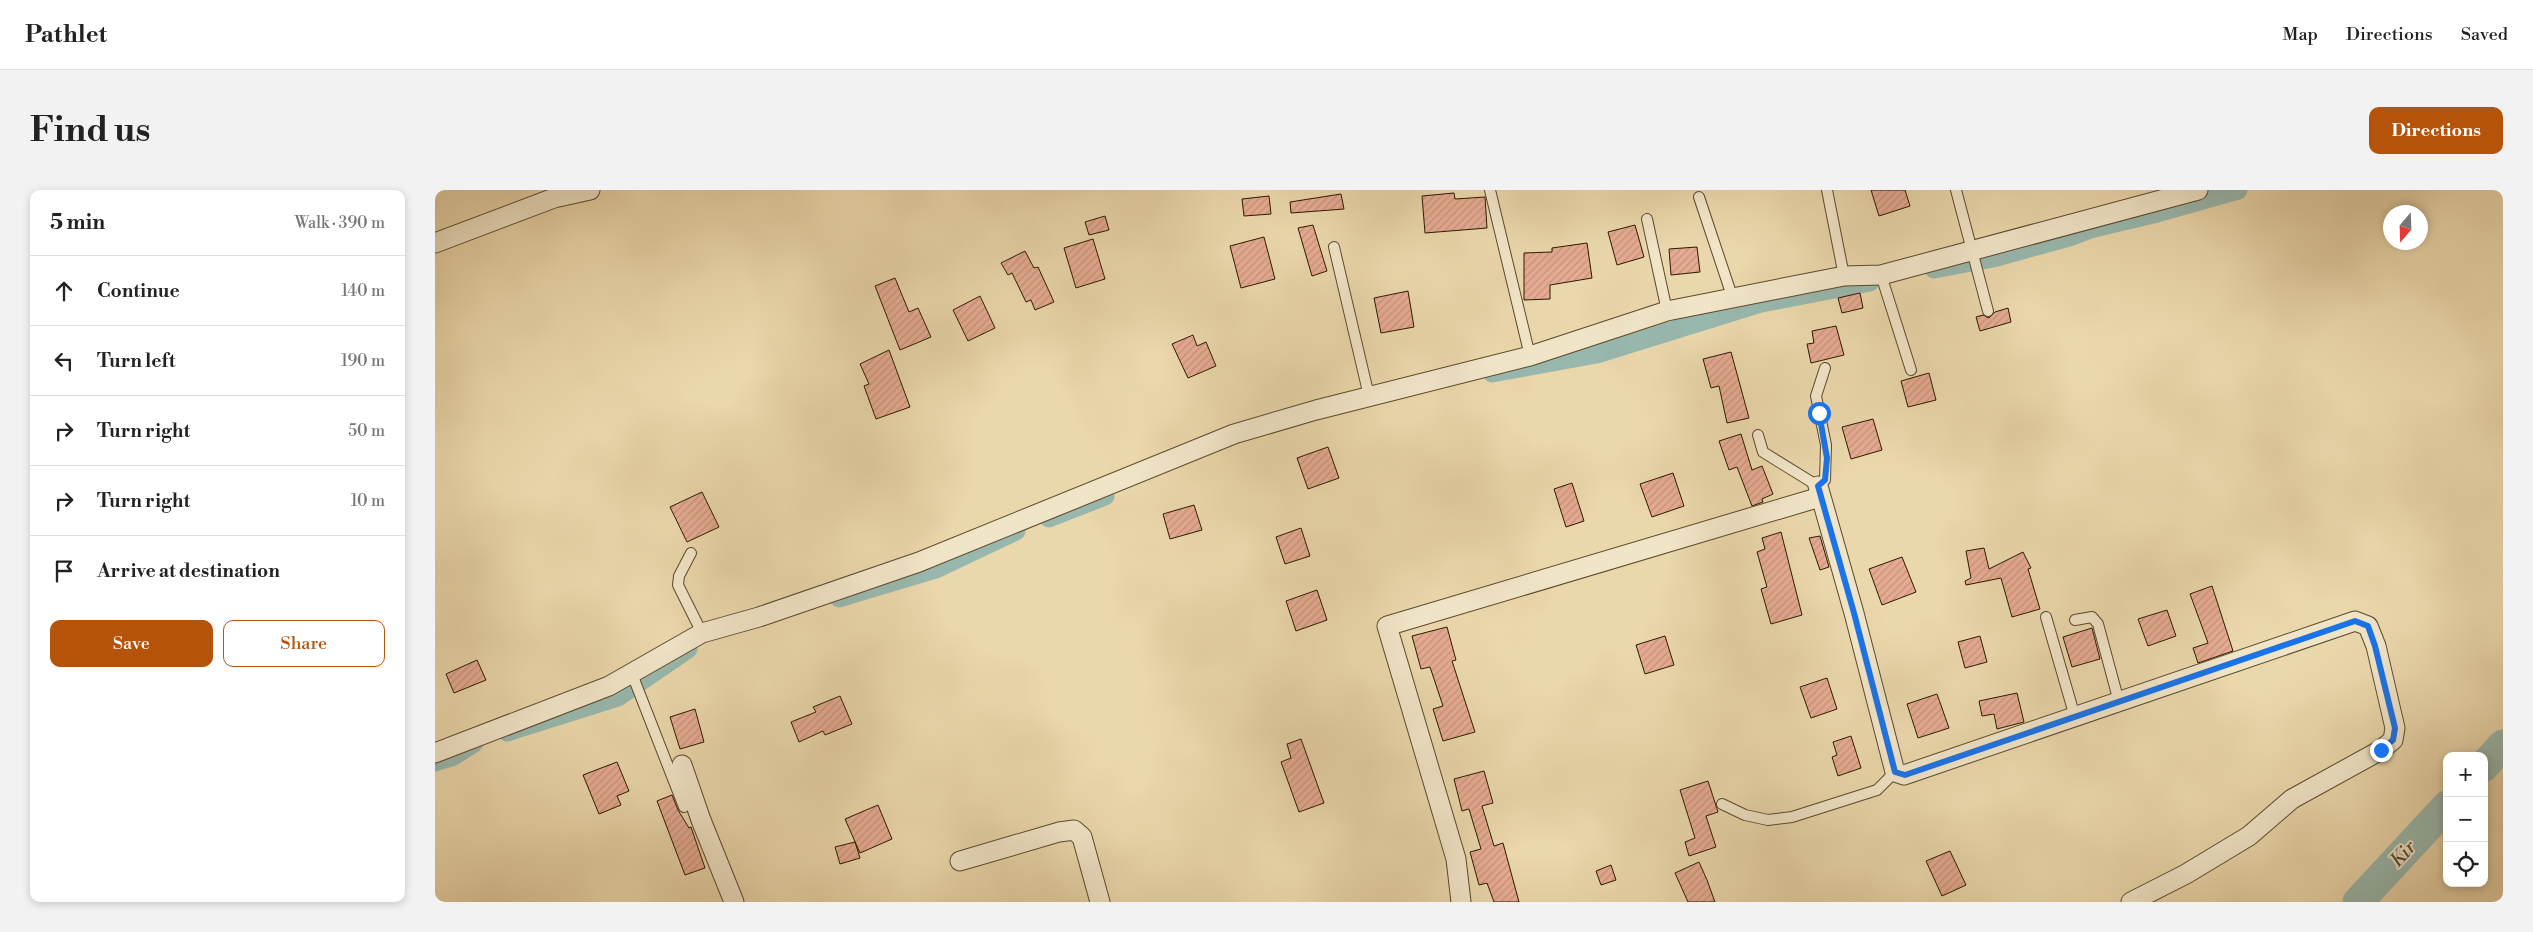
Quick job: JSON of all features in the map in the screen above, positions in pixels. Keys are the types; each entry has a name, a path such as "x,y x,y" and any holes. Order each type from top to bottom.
{"street":[{"path":"435,243 554,198 590,190"},
{"path":"435,753 633,678 702,633 759,617 919,562 1234,434 1369,396 1530,356 1667,311 1844,276 1881,275 2198,190"},
{"path":"1461,902 1457,859 1387,626 1819,491 1854,613 1895,772 1905,775 2355,621 2368,626 2375,646 2395,728 2393,740 2381,750 2291,799 2241,840 2186,874 2131,902"},
{"path":"682,765 701,820 734,902"},
{"path":"960,861 1059,832 1074,830 1082,837 1101,902"}],"lane":[{"path":"1490,190 1530,356"},
{"path":"1827,190 1844,276"},
{"path":"1956,190 1988,311"},
{"path":"1699,197 1733,299"},
{"path":"1647,219 1667,311"},
{"path":"1333,247 1369,396"},
{"path":"1881,275 1911,370"},
{"path":"1758,435 1763,452 1819,491 1825,480 1827,458 1816,396 1825,368"},
{"path":"691,553 679,576 678,585 702,633"},
{"path":"2046,617 2075,717"},
{"path":"2075,620 2092,617 2098,624 2119,702"},
{"path":"633,678 684,807"},
{"path":"1722,804 1745,815 1768,820 1791,817 1877,790 1895,772"}],"building":[{"path":"1871,190 1905,190 1910,206 1879,216"},
{"path":"1454,193 1455,199 1485,197 1487,228 1425,233 1422,196"},
{"path":"1341,194 1344,209 1291,213 1290,202"},
{"path":"1269,196 1271,214 1244,216 1242,199"},
{"path":"1105,216 1109,230 1089,235 1085,222"},
{"path":"1313,225 1327,271 1312,276 1298,228"},
{"path":"1635,225 1644,257 1617,265 1608,232"},
{"path":"1264,237 1275,279 1241,288 1230,246"},
{"path":"1093,239 1105,279 1076,288 1064,248"},
{"path":"1587,243 1592,278 1550,285 1550,299 1524,300 1524,253 1552,252 1552,248"},
{"path":"1697,247 1700,272 1671,275 1669,249"},
{"path":"1025,251 1034,268 1038,267 1054,302 1035,310 1031,300 1026,302 1012,273 1008,275 1001,263"},
{"path":"895,278 909,312 918,308 931,337 900,350 875,286"},
{"path":"1408,291 1414,327 1381,333 1374,298"},
{"path":"1860,293 1863,308 1842,313 1838,298"},
{"path":"980,296 995,328 968,341 953,310"},
{"path":"2008,308 2011,322 1980,331 1976,317 1983,315 1989,318 1995,312"},
{"path":"1836,326 1844,355 1811,363 1807,344 1814,343 1812,331"},
{"path":"1193,335 1197,346 1206,342 1216,366 1188,378 1172,344"},
{"path":"889,350 910,407 876,419 864,386 869,384 860,364"},
{"path":"1731,352 1749,418 1727,423 1719,386 1711,388 1703,359"},
{"path":"1929,373 1936,400 1908,407 1901,381"},
{"path":"1873,419 1882,450 1851,459 1842,427"},
{"path":"1741,434 1752,470 1762,466 1773,494 1762,499 1763,502 1752,506 1737,467 1729,470 1719,441"},
{"path":"1328,447 1339,478 1308,489 1297,458"},
{"path":"1673,473 1684,506 1652,517 1640,484"},
{"path":"1572,483 1584,521 1566,527 1554,489"},
{"path":"702,492 719,527 687,542 670,507"},
{"path":"1194,505 1202,530 1170,539 1163,514"},
{"path":"1301,528 1310,556 1285,564 1276,537"},
{"path":"1781,532 1802,615 1771,624 1761,589 1767,587 1757,552 1765,549 1762,538"},
{"path":"1820,536 1829,567 1820,570 1809,538"},
{"path":"1984,548 1989,569 2023,552 2031,568 2028,569 2040,609 2012,617 2001,578 1966,585 1965,581 1971,578 1966,551"},
{"path":"1902,557 1916,592 1882,605 1869,569"},
{"path":"2212,586 2233,651 2198,663 2193,648 2208,643 2190,594"},
{"path":"1317,590 1327,620 1296,631 1286,601"},
{"path":"2167,610 2176,636 2148,646 2138,619"},
{"path":"1447,627 1456,660 1452,661 1475,732 1443,741 1433,709 1443,706 1430,667 1421,669 1412,636"},
{"path":"2092,628 2100,659 2072,667 2063,637"},
{"path":"1665,636 1674,665 1645,674 1636,645"},
{"path":"1980,636 1987,662 1965,668 1958,642"},
{"path":"477,660 486,680 454,693 446,674"},
{"path":"1827,678 1837,709 1811,718 1800,687"},
{"path":"2017,693 2024,722 1997,729 1994,714 1982,716 1979,701"},
{"path":"1937,694 1949,728 1918,738 1907,704"},
{"path":"840,696 852,724 825,735 823,731 799,742 791,722 816,712 813,707"},
{"path":"695,709 704,742 680,749 670,717"},
{"path":"1851,736 1861,768 1838,776 1832,757 1837,755 1833,742"},
{"path":"1301,739 1324,803 1299,812 1281,762 1291,758 1287,744"},
{"path":"617,762 629,791 617,796 621,805 599,814 583,775"},
{"path":"1484,771 1493,803 1482,806 1494,846 1503,843 1519,902 1494,902 1487,883 1479,885 1470,852 1481,849 1469,809 1462,811 1454,779"},
{"path":"1708,781 1718,812 1706,816 1716,847 1689,856 1685,842 1695,838 1680,790"},
{"path":"672,795 678,810 689,828 691,827 705,868 685,875 657,801"},
{"path":"878,805 892,839 860,853 845,819"},
{"path":"855,842 860,858 840,864 835,847"},
{"path":"1950,851 1966,885 1942,896 1926,861"},
{"path":"1699,862 1715,902 1688,902 1675,873"},
{"path":"1611,865 1616,880 1601,885 1596,871"}],"waterway":[{"path":"1934,269 1993,258 2069,237 2090,229 2153,214 2238,190"},
{"path":"1492,373 1597,354 1761,303 1870,282"},
{"path":"1049,518 1105,496"},
{"path":"839,598 936,569 1016,531"},
{"path":"507,732 618,697 688,649"},
{"path":"435,762 452,757 474,743"},
{"name":"Kir","path":"2488,762 2503,745"},
{"name":"Kir","path":"2358,902 2443,810"}],"route":[{"path":"1819,413 1827,458 1825,480 1818,486 1820,497 1854,613 1887,747 1895,772 1905,775 2355,621 2368,626 2375,646 2395,728 2393,740 2381,750"}]}
